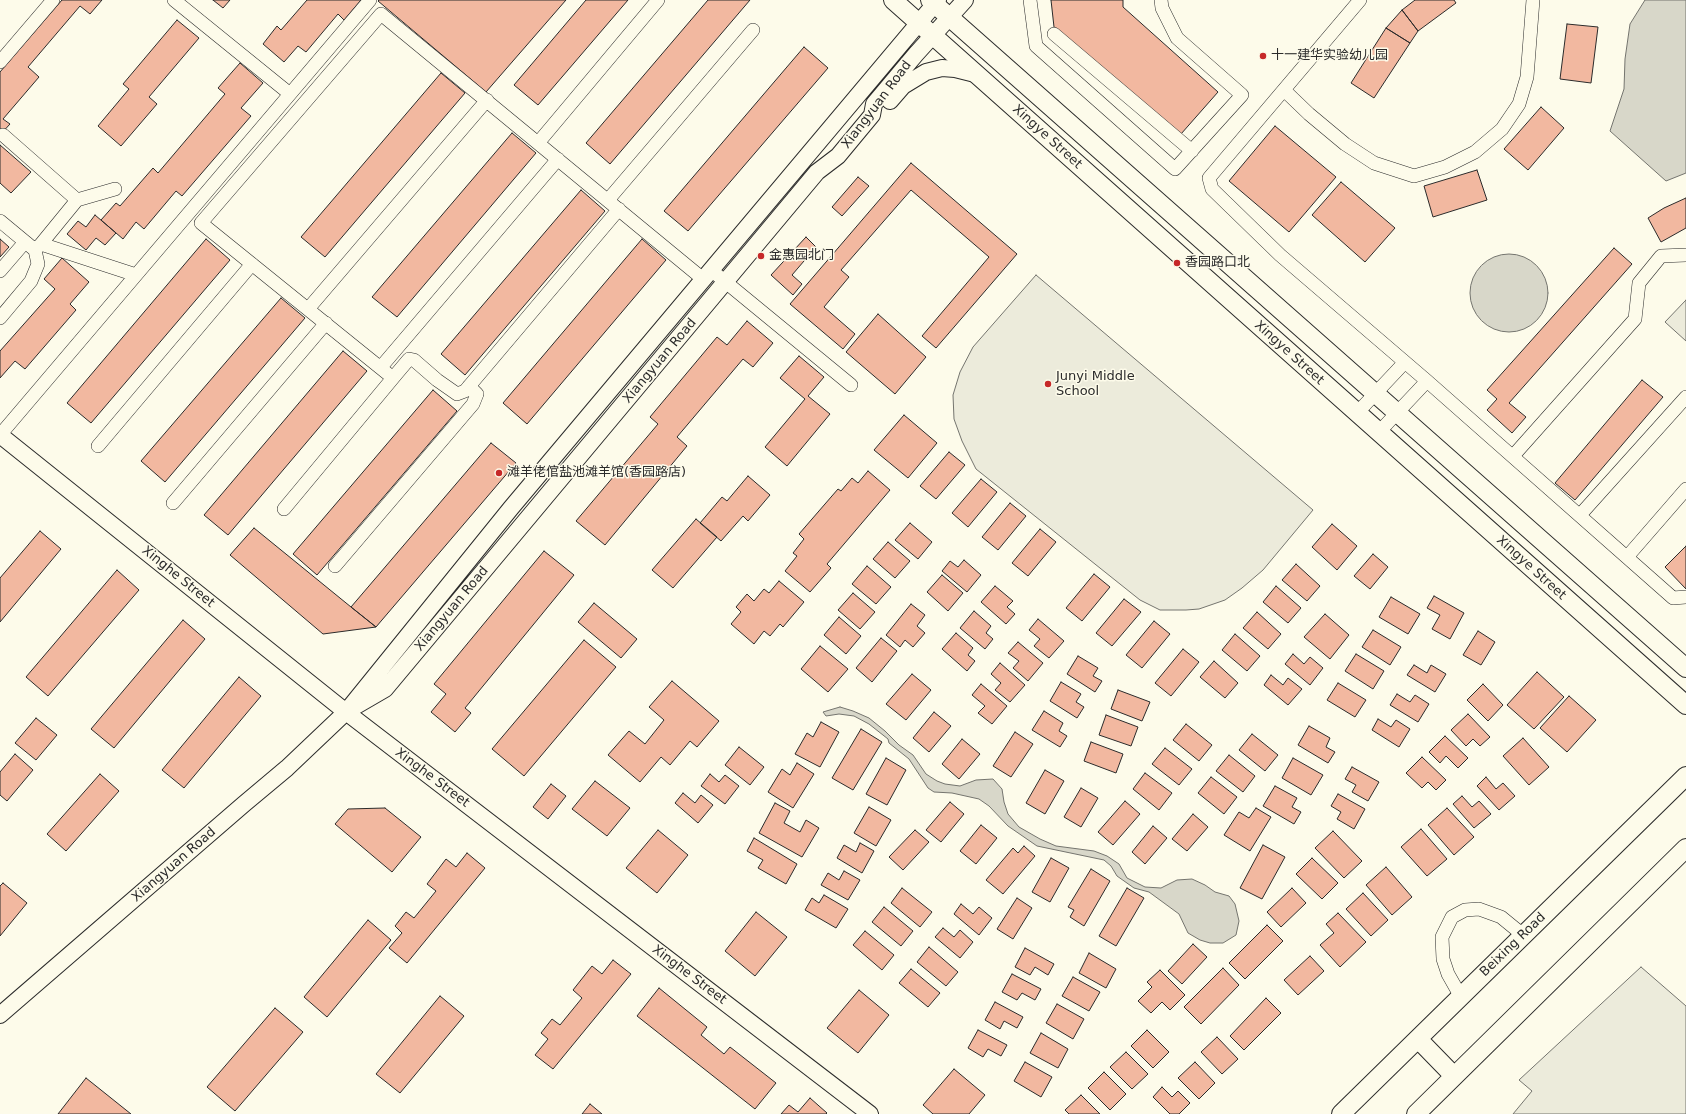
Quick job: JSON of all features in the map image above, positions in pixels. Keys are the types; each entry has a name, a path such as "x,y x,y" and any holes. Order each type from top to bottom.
{"main road":[{"name":"Xingye Street","path":"893,0 1686,705"},
{"name":"Xingye Street","path":"934,1 949,17 1686,668"},
{"name":"Beixing Road","path":"1341,1114 1686,776"},
{"path":"1416,1114 1686,848"},
{"path":"1418,1039 1454,1076"}],"street":[{"path":"0,62 53,0"},
{"path":"174,0 290,94"},
{"path":"0,435 370,0"},
{"path":"538,143 658,0"},
{"name":"Xiangyuan Road","path":"346,712 385,689 818,172 838,156 872,115 874,104 965,0"},
{"path":"1030,0 1036,46 1176,169 1242,95 1177,38 1162,8 1161,0"},
{"path":"1360,0 1209,178 1212,189 1280,255 1513,456 1673,598 1686,597"},
{"path":"1284,90 1309,114 1345,144 1374,164 1414,176 1445,167 1475,152 1502,129 1519,104 1527,77 1533,0"},
{"name":"Xiangyuan Road","path":"0,1015 287,768 346,712 511,508 918,23 934,1"},
{"path":"393,378 201,223 381,14 619,209 707,274 726,282 851,385"},
{"path":"608,200 753,30"},
{"path":"1054,34 1192,151"},
{"path":"872,115 882,110 903,86 926,72 942,68 955,68 975,74"},
{"path":"308,309 487,100"},
{"path":"3,135 77,200"},
{"path":"381,368 558,159"},
{"path":"0,271 34,246 77,200 115,189"},
{"path":"284,510 409,359 414,360 437,380 457,394 465,392 619,209"},
{"path":"0,221 34,246 136,275"},
{"path":"0,318 31,281 38,264 34,246"},
{"path":"1513,456 1635,319 1639,283 1661,256 1686,255"},
{"path":"98,446 252,264"},
{"path":"173,503 326,323"},
{"path":"1357,413 1405,362"},
{"path":"1379,432 1427,381"},
{"path":"335,566 473,404 477,394 469,386"},
{"path":"1580,516 1686,397"},
{"name":"Xinghe Street","path":"0,435 346,712 870,1114"},
{"path":"1627,557 1686,489"},
{"path":"1460,997 1448,974 1443,958 1442,937 1452,917 1465,910 1479,909 1501,917 1523,936"}],"shaded area":[{"path":"1645,0 1686,0 1686,173 1666,181 1610,131 1624,89 1625,59 1630,24"},
{"path":"1501,254 1517,254 1531,260 1542,271 1548,285 1548,301 1542,315 1531,326 1517,332 1501,332 1487,326 1476,315 1470,301 1470,285 1476,271 1487,260"},
{"path":"1036,275 1313,510 1263,570 1225,600 1199,609 1160,610 1140,600 976,469 962,441 954,419 953,395 960,372 973,347"},
{"path":"1686,300 1686,341 1665,322"},
{"path":"840,707 869,718 899,745 913,755 926,774 937,781 945,784 960,786 976,780 993,779 1002,789 1008,814 1019,827 1040,839 1056,846 1094,851 1107,856 1119,864 1127,878 1145,887 1161,888 1177,880 1192,879 1215,892 1229,896 1235,904 1239,921 1236,935 1223,943 1210,943 1200,940 1188,933 1179,914 1149,892 1134,888 1117,876 1111,866 1104,860 1037,846 1008,826 989,806 979,799 952,793 934,792 928,788 909,759 889,743 888,739 869,724 854,716 839,714 826,716 823,712"},
{"path":"1641,967 1686,1006 1686,1114 1513,1114 1532,1091 1519,1080"}],"building":[{"path":"62,0 102,0 90,14 80,6 28,67 39,77 3,119 10,124 0,135 0,72"},
{"path":"213,0 230,0 223,8"},
{"path":"307,0 361,0 344,20 338,14 306,52 298,46 284,62 263,44 277,26 281,30"},
{"path":"566,0 486,92 378,1"},
{"path":"586,0 628,0 538,105 514,85"},
{"path":"708,0 750,0 610,164 586,143"},
{"path":"1051,0 1123,0 1123,7 1218,92 1181,134 1054,27"},
{"path":"1415,0 1454,0 1456,3 1418,31 1402,10"},
{"path":"1402,10 1418,31 1410,43 1386,28"},
{"path":"177,20 199,38 149,97 157,104 121,146 98,126 129,89 123,84"},
{"path":"1567,24 1598,27 1591,83 1560,79"},
{"path":"1386,28 1410,43 1374,98 1351,83"},
{"path":"804,47 828,68 688,231 664,211"},
{"path":"240,63 263,83 241,108 251,116 182,196 176,191 144,229 136,222 123,239 101,220 116,203 120,206 153,168 158,173 225,94 218,88"},
{"path":"441,73 465,93 325,257 301,237"},
{"path":"1541,107 1564,128 1528,170 1504,149"},
{"path":"1275,126 1336,177 1289,232 1229,181"},
{"path":"512,133 536,153 397,317 372,297"},
{"path":"0,145 31,172 11,193 0,183"},
{"path":"911,163 1017,254 936,348 922,336 989,257 911,190 841,270 849,277 824,307 855,334 843,349 790,304"},
{"path":"1477,170 1487,200 1433,217 1424,186"},
{"path":"858,177 869,186 842,216 832,207"},
{"path":"1341,182 1395,228 1365,262 1312,215"},
{"path":"581,190 605,211 465,375 441,354"},
{"path":"1686,198 1686,228 1661,242 1648,218 1664,208"},
{"path":"95,215 116,233 105,245 96,238 86,250 67,234 78,221 86,227"},
{"path":"806,237 816,247 792,275 802,284 793,295 771,275"},
{"path":"0,239 9,247 0,257"},
{"path":"206,239 230,260 91,423 67,403"},
{"path":"642,239 666,260 527,424 503,403"},
{"path":"1614,248 1632,264 1509,403 1526,417 1512,433 1487,410 1497,399 1487,390"},
{"path":"62,258 89,282 70,304 76,310 25,369 15,361 0,378 0,351 55,289 44,279"},
{"path":"281,298 305,318 165,482 141,461"},
{"path":"878,314 926,357 895,394 846,352"},
{"path":"747,321 773,343 753,367 743,359 677,437 687,446 605,545 576,521 658,424 650,417 717,337 727,345"},
{"path":"343,351 367,371 228,535 204,515"},
{"path":"799,356 824,377 808,396 830,414 787,466 765,447 805,399 780,378"},
{"path":"1642,380 1663,397 1575,500 1555,483"},
{"path":"433,390 457,411 317,575 293,554"},
{"path":"904,415 937,443 908,478 874,450"},
{"path":"491,443 516,463 376,627 351,607"},
{"path":"949,452 965,465 936,499 920,486"},
{"path":"868,471 890,490 827,564 831,568 810,592 785,571 797,556 793,553 804,539 799,534 838,489 841,491 852,478 858,483"},
{"path":"748,476 770,495 748,521 743,516 721,541 700,523 722,497 727,501"},
{"path":"981,479 997,492 968,527 952,513"},
{"path":"1010,503 1026,516 998,550 982,537"},
{"path":"696,519 717,537 673,588 652,570"},
{"path":"910,523 932,542 918,559 895,540"},
{"path":"1332,524 1357,546 1337,570 1312,547"},
{"path":"254,528 376,627 323,634 230,555"},
{"path":"1040,529 1056,542 1028,576 1012,563"},
{"path":"40,531 61,549 0,622 0,578"},
{"path":"888,542 910,561 895,578 873,559"},
{"path":"1686,546 1686,589 1665,567"},
{"path":"544,551 574,575 465,708 471,713 455,732 431,712 446,694 434,684"},
{"path":"1373,554 1388,567 1370,589 1354,576"},
{"path":"964,560 981,575 967,592 942,571 950,561 958,567"},
{"path":"1296,564 1320,586 1307,601 1282,580"},
{"path":"867,566 891,587 876,604 852,584"},
{"path":"117,570 139,590 48,696 26,677"},
{"path":"1094,574 1110,587 1082,621 1066,608"},
{"path":"942,575 963,593 948,611 927,592"},
{"path":"779,581 804,602 783,627 780,624 770,636 764,631 754,644 731,624 741,612 736,607 747,594 754,601 764,589 769,593"},
{"path":"995,586 1013,601 1007,607 1015,614 1006,624 981,602"},
{"path":"1276,586 1301,608 1288,623 1263,602"},
{"path":"853,593 875,612 860,629 838,610"},
{"path":"1434,596 1464,613 1450,639 1432,629 1440,615 1427,608"},
{"path":"1391,597 1420,614 1408,634 1379,617"},
{"path":"1124,599 1141,612 1112,646 1096,633"},
{"path":"594,603 637,639 621,658 578,622"},
{"path":"911,604 925,615 917,626 925,633 913,647 905,640 900,647 886,635"},
{"path":"974,611 991,626 986,633 993,639 985,649 960,628"},
{"path":"1257,612 1281,634 1268,649 1243,628"},
{"path":"1325,614 1349,635 1330,659 1304,637"},
{"path":"839,617 861,636 846,654 824,635"},
{"path":"1038,619 1064,641 1049,658 1034,646 1040,639 1029,630"},
{"path":"183,620 205,639 114,748 91,729"},
{"path":"1154,621 1170,634 1142,668 1126,655"},
{"path":"1373,630 1401,647 1390,665 1362,647"},
{"path":"1478,631 1495,642 1481,665 1463,655"},
{"path":"956,633 973,648 968,655 975,661 967,671 942,649"},
{"path":"1235,634 1260,656 1247,671 1222,650"},
{"path":"881,638 897,651 872,682 856,668"},
{"path":"584,640 616,667 524,776 492,749"},
{"path":"1018,642 1043,663 1028,681 1013,668 1019,661 1008,653"},
{"path":"820,646 848,669 828,692 801,669"},
{"path":"1183,649 1199,662 1171,696 1155,683"},
{"path":"1293,654 1304,664 1310,657 1323,668 1310,685 1285,664"},
{"path":"1356,654 1384,671 1373,689 1345,671"},
{"path":"1078,656 1098,668 1093,676 1102,681 1095,692 1067,674"},
{"path":"1214,661 1238,683 1225,698 1200,677"},
{"path":"1000,663 1025,685 1010,702 995,690 1001,683 991,674"},
{"path":"1414,665 1427,673 1431,665 1446,674 1435,692 1407,675"},
{"path":"1537,672 1564,697 1534,729 1507,705"},
{"path":"912,674 931,690 906,720 886,704"},
{"path":"1271,675 1283,685 1288,678 1302,689 1288,705 1264,685"},
{"path":"239,677 261,696 184,788 162,770"},
{"path":"672,681 719,721 697,747 690,741 670,765 661,757 640,782 608,755 629,731 645,744 664,720 649,707"},
{"path":"1061,682 1081,694 1076,702 1084,707 1077,718 1050,701"},
{"path":"1338,683 1366,700 1355,717 1327,700"},
{"path":"981,684 1007,706 992,724 978,713 985,706 972,695"},
{"path":"1483,684 1503,705 1488,721 1467,700"},
{"path":"1118,690 1150,702 1142,721 1111,709"},
{"path":"1397,694 1410,702 1415,695 1429,704 1418,722 1390,705"},
{"path":"1569,696 1596,720 1567,752 1540,728"},
{"path":"1044,711 1063,723 1059,731 1067,736 1060,747 1032,730"},
{"path":"934,712 951,726 929,752 913,738"},
{"path":"1468,714 1490,737 1480,746 1473,739 1466,746 1451,730"},
{"path":"1106,715 1138,727 1131,746 1099,735"},
{"path":"36,718 57,735 36,760 15,743"},
{"path":"1378,719 1391,727 1396,720 1410,729 1399,747 1372,730"},
{"path":"821,722 839,732 820,767 795,754 807,733 813,737"},
{"path":"1186,724 1212,745 1199,761 1173,740"},
{"path":"1309,726 1330,738 1326,747 1335,752 1328,763 1298,745"},
{"path":"861,729 882,742 853,790 832,778"},
{"path":"1015,732 1033,744 1011,777 993,766"},
{"path":"1252,734 1278,755 1265,771 1239,750"},
{"path":"1445,736 1468,758 1458,768 1446,756 1440,763 1429,752"},
{"path":"1523,738 1549,767 1529,785 1503,756"},
{"path":"962,739 980,754 959,779 942,764"},
{"path":"1091,742 1123,754 1116,773 1084,761"},
{"path":"739,747 764,767 750,785 725,765"},
{"path":"1165,748 1192,769 1179,785 1152,764"},
{"path":"15,754 33,770 7,801 0,795 0,772"},
{"path":"1229,755 1255,776 1243,792 1216,771"},
{"path":"1422,757 1446,780 1436,790 1428,782 1422,788 1406,773"},
{"path":"886,758 906,770 887,805 866,794"},
{"path":"1293,758 1323,775 1311,795 1282,778"},
{"path":"797,763 814,774 793,808 768,792 782,769 790,775"},
{"path":"1352,767 1379,782 1368,801 1352,792 1356,785 1345,779"},
{"path":"1045,770 1064,781 1045,814 1026,803"},
{"path":"1145,773 1172,793 1159,810 1133,789"},
{"path":"100,774 119,791 66,851 47,834"},
{"path":"710,774 719,782 725,775 739,786 725,804 701,786"},
{"path":"1211,777 1237,797 1224,814 1198,793"},
{"path":"1486,777 1496,789 1503,783 1515,796 1499,810 1477,786"},
{"path":"595,781 630,808 607,836 572,809"},
{"path":"551,784 566,796 548,819 533,807"},
{"path":"1275,786 1297,798 1292,807 1301,812 1294,824 1263,806"},
{"path":"1081,788 1098,798 1081,827 1064,817"},
{"path":"683,793 695,803 701,795 713,805 698,823 675,803"},
{"path":"1338,794 1365,809 1354,829 1337,819 1341,812 1331,806"},
{"path":"1462,796 1472,807 1479,801 1491,814 1474,828 1453,804"},
{"path":"1125,801 1140,814 1113,845 1098,832"},
{"path":"950,802 964,814 941,842 926,830"},
{"path":"775,803 790,811 784,823 800,832 806,820 819,828 802,857 759,833"},
{"path":"869,807 891,820 876,846 854,833"},
{"path":"385,808 421,837 392,872 335,824 348,809"},
{"path":"1256,808 1271,817 1250,851 1224,835 1239,812 1249,818"},
{"path":"1447,808 1474,837 1454,855 1428,825"},
{"path":"1193,814 1208,827 1187,851 1172,839"},
{"path":"981,825 997,838 976,864 960,851"},
{"path":"1153,826 1167,838 1145,864 1132,852"},
{"path":"1421,829 1447,859 1427,876 1401,847"},
{"path":"658,830 688,855 657,893 626,868"},
{"path":"915,830 929,842 903,870 889,857"},
{"path":"1333,831 1362,861 1344,878 1315,848"},
{"path":"754,838 797,864 786,884 758,868 763,860 747,851"},
{"path":"860,843 874,851 862,873 837,858 844,845 856,852"},
{"path":"1263,845 1285,857 1262,899 1240,888"},
{"path":"1024,846 1035,856 1003,894 986,880 1013,848 1018,853"},
{"path":"467,853 485,868 407,963 389,948 402,933 395,926 406,912 414,918 436,891 427,884 446,859 456,867"},
{"path":"1051,858 1069,868 1050,902 1032,892"},
{"path":"1312,858 1338,883 1322,899 1296,874"},
{"path":"1386,867 1412,897 1392,915 1366,885"},
{"path":"1091,869 1110,881 1084,926 1070,917 1074,910 1068,907"},
{"path":"844,871 860,880 848,900 821,885 828,873 839,880"},
{"path":"3,883 27,903 0,936 0,886"},
{"path":"902,888 932,912 920,927 891,903"},
{"path":"1127,888 1144,898 1116,946 1099,936"},
{"path":"1292,888 1306,903 1281,927 1267,912"},
{"path":"1363,893 1388,920 1371,936 1346,909"},
{"path":"824,895 848,909 836,928 805,910 812,898 819,903"},
{"path":"1017,898 1032,908 1013,939 997,929"},
{"path":"961,904 973,914 979,907 992,918 979,935 954,914"},
{"path":"884,907 913,931 901,946 872,922"},
{"path":"756,912 787,937 755,976 725,951"},
{"path":"1338,913 1366,942 1340,967 1320,945 1334,933 1326,924"},
{"path":"368,920 391,940 327,1017 304,997"},
{"path":"1267,925 1283,941 1245,979 1229,963"},
{"path":"943,928 954,937 960,930 973,942 960,958 935,937"},
{"path":"865,931 894,955 882,970 853,945"},
{"path":"1193,944 1207,957 1182,984 1168,971"},
{"path":"929,947 958,972 946,986 917,962"},
{"path":"1025,948 1054,964 1048,975 1035,967 1030,975 1015,967"},
{"path":"1089,953 1116,969 1106,988 1079,973"},
{"path":"1310,956 1324,971 1298,995 1284,980"},
{"path":"613,960 631,974 553,1069 535,1055 548,1039 541,1033 552,1019 560,1025 582,998 573,990 592,966 602,974"},
{"path":"1223,968 1239,985 1201,1024 1184,1007"},
{"path":"911,969 940,993 928,1007 899,983"},
{"path":"1160,970 1185,995 1170,1010 1162,1002 1151,1013 1138,1001 1152,987 1147,982"},
{"path":"1012,974 1041,989 1035,1000 1022,993 1017,1000 1002,992"},
{"path":"1073,977 1100,992 1089,1011 1062,996"},
{"path":"659,988 707,1027 701,1035 724,1054 730,1047 776,1083 755,1109 637,1016"},
{"path":"859,990 889,1015 858,1053 827,1028"},
{"path":"440,996 464,1016 400,1093 376,1074"},
{"path":"1266,998 1281,1013 1244,1050 1230,1036"},
{"path":"995,1002 1023,1017 1017,1028 1004,1021 1000,1029 985,1020"},
{"path":"1057,1004 1084,1019 1073,1039 1046,1023"},
{"path":"275,1008 303,1032 235,1111 207,1087"},
{"path":"978,1030 1007,1045 1001,1056 988,1049 983,1057 968,1048"},
{"path":"1147,1030 1169,1052 1153,1068 1131,1046"},
{"path":"1041,1033 1068,1049 1058,1068 1030,1053"},
{"path":"1217,1037 1238,1059 1222,1074 1201,1052"},
{"path":"1126,1052 1148,1074 1132,1089 1110,1067"},
{"path":"1025,1062 1052,1077 1041,1097 1014,1081"},
{"path":"1195,1062 1215,1083 1199,1099 1178,1078"},
{"path":"954,1069 985,1095 969,1114 933,1114 923,1105"},
{"path":"1104,1072 1126,1094 1110,1110 1088,1088"},
{"path":"86,1078 131,1114 58,1114"},
{"path":"1162,1087 1172,1097 1178,1091 1190,1103 1179,1114 1170,1114 1153,1097"},
{"path":"1081,1095 1100,1114 1069,1114 1065,1110"},
{"path":"810,1098 827,1113 781,1114 789,1105 798,1112"},
{"path":"590,1104 602,1114 582,1114"}],"place":[{"name":"十一建华实验幼儿园","path":"1263,56"},
{"name":"金惠园北门","path":"761,256"},
{"name":"香园路口北","path":"1177,263"},
{"name":"Junyi Middle School","path":"1048,384"},
{"name":"滩羊佬倌盐池滩羊馆(香园路店)","path":"499,473"}]}
